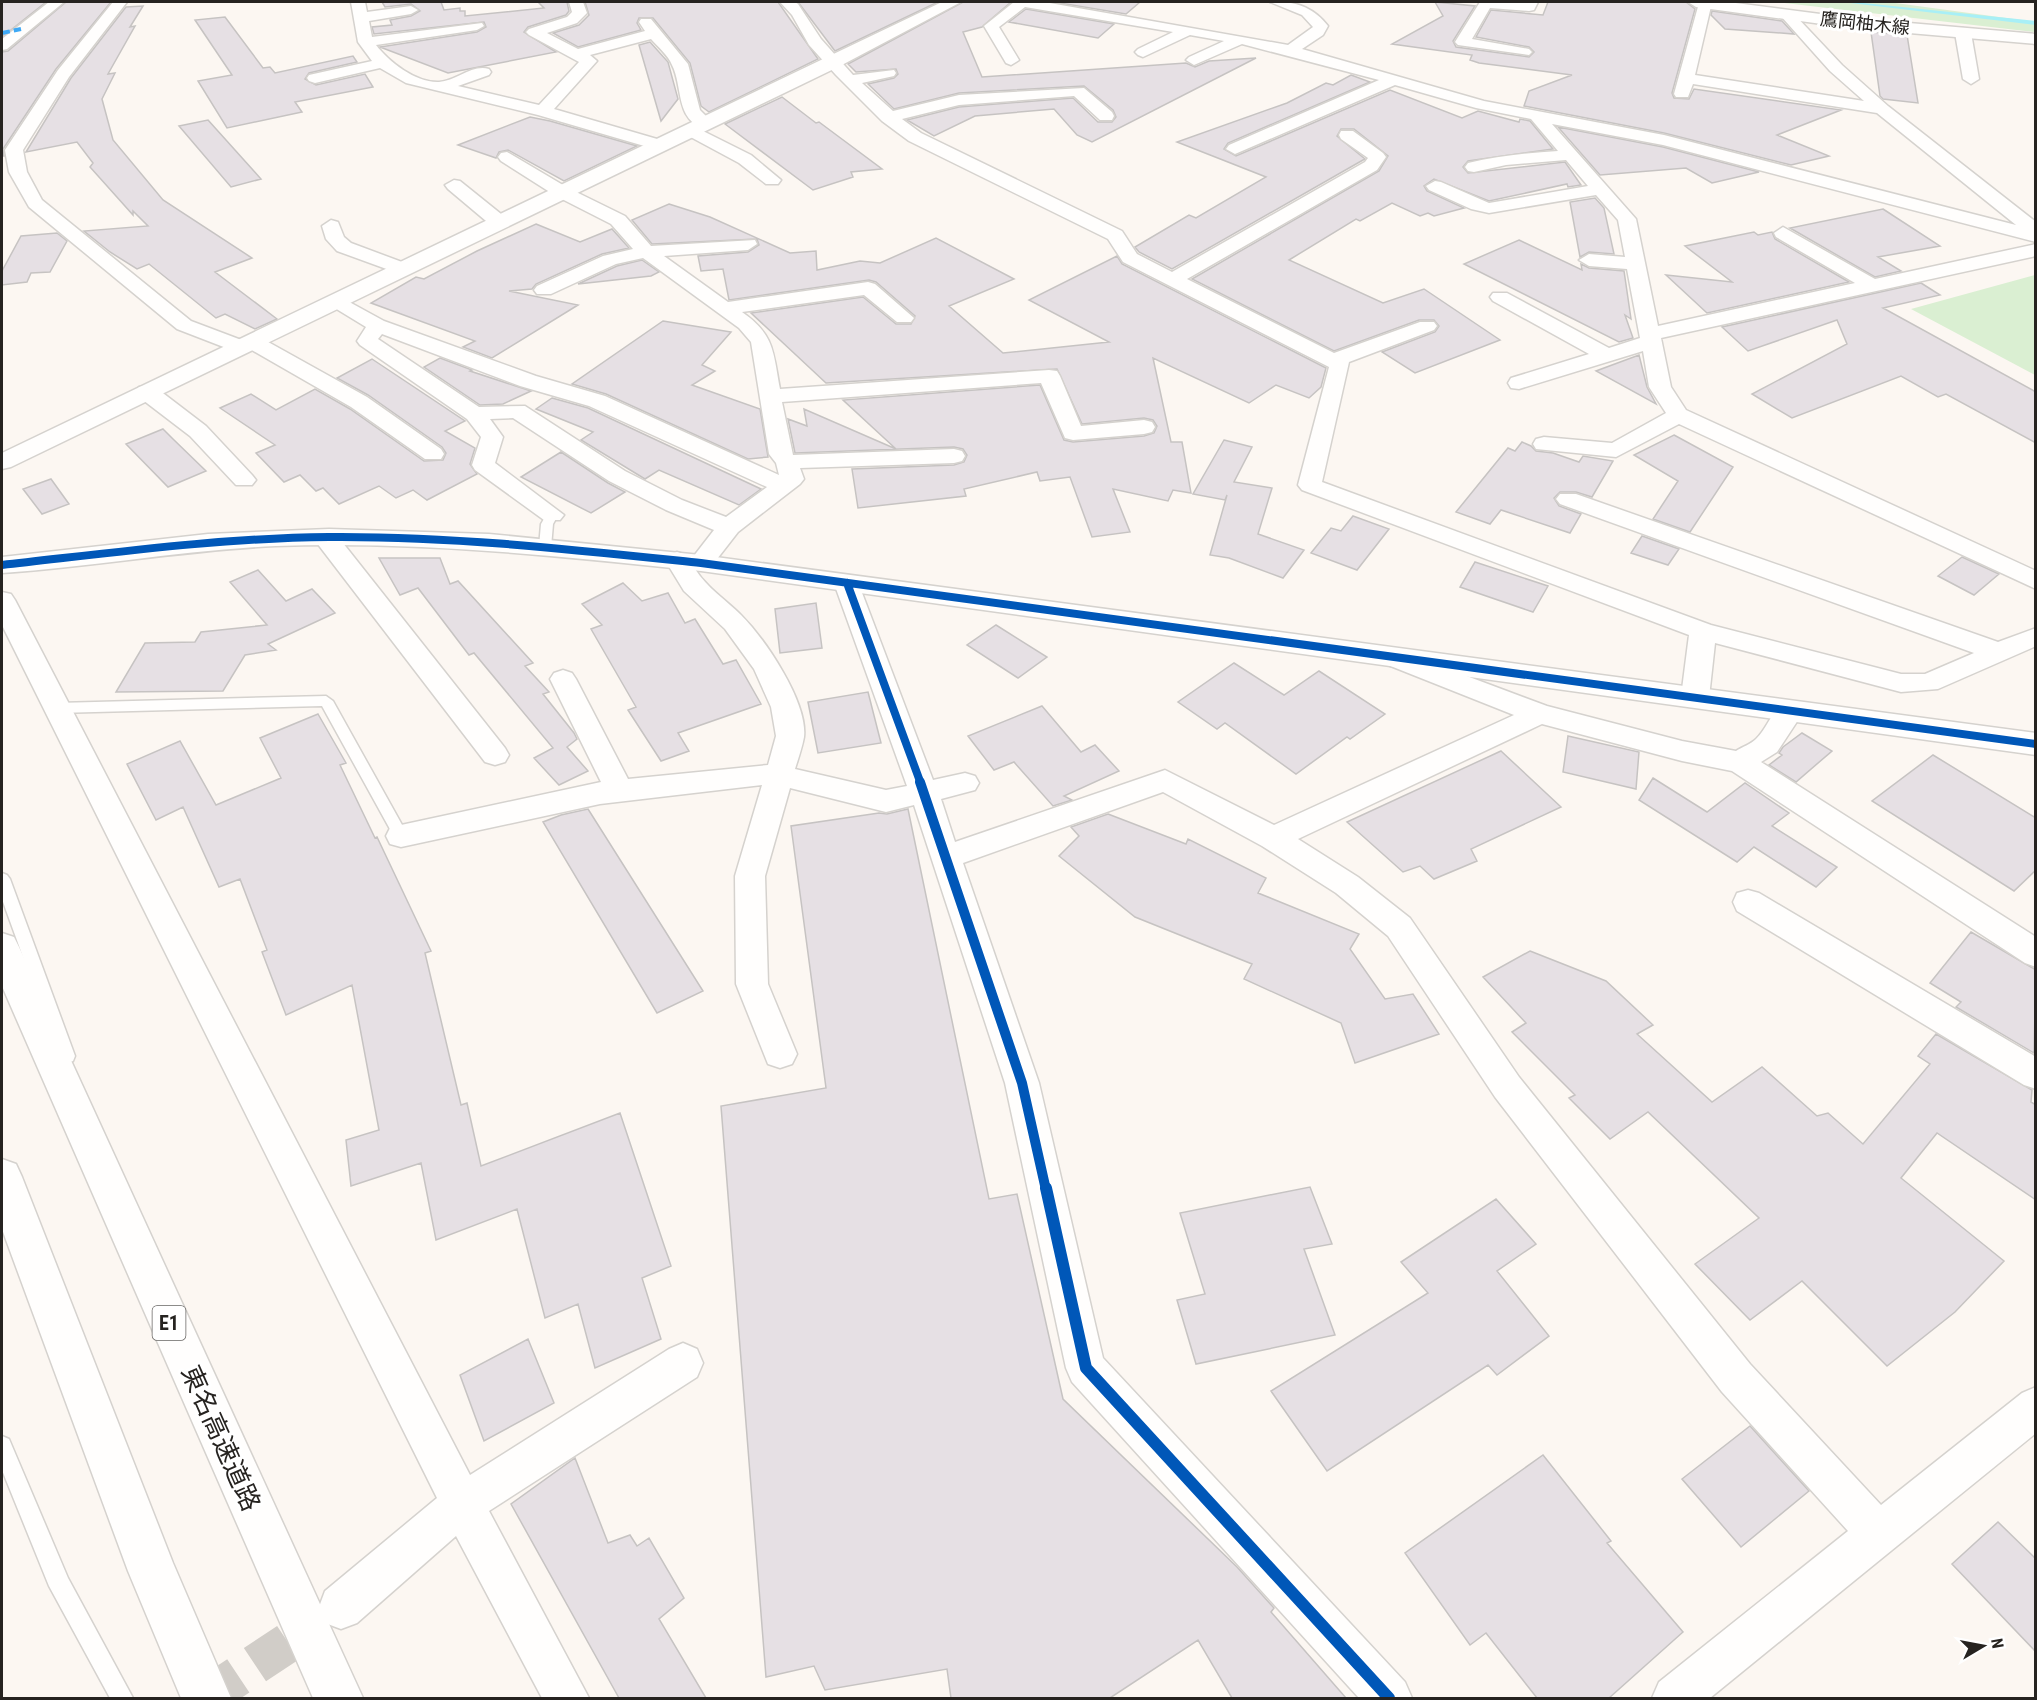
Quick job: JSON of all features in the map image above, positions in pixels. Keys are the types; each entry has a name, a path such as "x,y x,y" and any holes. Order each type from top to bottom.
{"main road":[{"path":"2,462 834,62 953,2"},
{"name":"鷹岡柚木線","path":"1701,2 1787,15 2036,39"},
{"path":"2,565 199,543 326,538 545,547 847,582 2036,744"},
{"name":"東名高速道路","path":"2,947 338,1698"},
{"path":"2,1177 152,1570 206,1698"}],"street":[{"path":"2,46 57,2"},
{"path":"120,2 78,51 8,152 35,203 184,325 247,344 359,402 433,454"},
{"path":"358,2 366,42 382,63 412,80 543,111 658,145"},
{"path":"543,111 590,61 534,32 572,20 580,13 576,2"},
{"path":"787,2 805,19 817,46 888,117 915,136 1115,235 1130,258 1340,364 1310,485 1703,631 1901,683 1928,683 2036,636"},
{"path":"1011,60 991,26 1022,2 1189,30 1290,50 1482,105 1664,140 2036,234"},
{"path":"1277,2 1307,12 1321,26 1318,32 1290,50"},
{"path":"1524,52 1463,42 1486,3 1529,7 1531,2"},
{"path":"1701,2 1685,86 1882,109"},
{"path":"360,18 411,10"},
{"path":"1787,15 1836,68 1882,109 2036,234"},
{"path":"366,42 477,27"},
{"path":"577,54 651,27 680,64 692,112 698,126 772,180"},
{"path":"1143,52 1189,30"},
{"path":"1964,33 1971,79"},
{"path":"1194,60 1240,39"},
{"path":"315,78 382,63"},
{"path":"439,87 483,72"},
{"path":"850,80 888,73"},
{"path":"1235,149 1393,80"},
{"path":"888,117 959,100 1078,91 1106,116"},
{"path":"1535,114 1568,155 1626,219 1660,387 1678,415 2036,581"},
{"path":"1173,279 1371,166 1377,157 1347,135"},
{"path":"1474,167 1506,160 1568,155"},
{"path":"507,157 562,192 618,220 646,252 725,308 761,341 785,473"},
{"path":"454,185 499,222"},
{"path":"1435,186 1477,206 1489,208 1600,189"},
{"path":"331,226 335,240 344,247 403,269"},
{"path":"1783,233 1873,286"},
{"path":"544,290 610,260 646,252 748,244"},
{"path":"1519,383 1606,356 1650,338 2036,250"},
{"path":"1589,260 1636,264"},
{"path":"725,308 868,288 904,318"},
{"path":"1500,297 1606,356"},
{"path":"335,302 377,325 528,381 597,401 785,473 954,456"},
{"path":"377,325 367,341 475,414 492,437 483,465 552,515"},
{"path":"1334,360 1427,326"},
{"path":"771,396 1049,376 1073,433 1144,428"},
{"path":"147,392 198,432 244,480"},
{"path":"475,414 517,411 617,476 674,505 729,527"},
{"path":"1544,444 1616,450 1678,415"},
{"path":"780,1054 752,984 750,876 790,736 785,707 766,666 741,632 693,585 689,562 785,473"},
{"path":"1568,499 1998,652"},
{"path":"326,538 495,755"},
{"path":"847,582 924,793 1022,1083 1086,1368 1389,1698"},
{"path":"2,600 462,1504 566,1698"},
{"path":"1695,697 1703,631"},
{"path":"1387,655 1540,714 1682,751 1740,762 2036,954"},
{"path":"563,679 621,790"},
{"path":"1740,762 1767,746 1790,711"},
{"path":"1273,838 1540,714"},
{"path":"401,836 621,790 753,775 778,775 886,801 965,783"},
{"path":"946,857 1165,780 1273,838 1347,885 1399,927 1508,1087 1736,1378 1878,1532"},
{"path":"1748,902 2036,1075"},
{"path":"341,1607 462,1504 683,1364"},
{"path":"1674,1698 2036,1407"}],"lane":[{"path":"545,547 547,524 552,515"},
{"path":"57,708 326,701 401,836"},
{"path":"2,879 39,974 126,1227"},
{"path":"2,1446 60,1586 122,1698"}],"green space":[{"path":"1775,2 1888,2 2035,22 2035,32"},
{"path":"2035,275 2035,375 1911,309"}],"building":[{"path":"2,2 46,2 2,37"},
{"path":"66,2 111,2 56,69 3,149 4,156 2,156 2,52 8,51"},
{"path":"382,2 441,2 444,10 460,8 460,11 465,11 465,16 544,8 538,2 567,2 569,11 566,15 528,27 524,32 556,52 448,73 380,47 477,32 486,27 484,22 374,34 372,27 392,25 390,20 411,16 420,11 411,4 385,7"},
{"path":"585,2 778,2 818,59 709,112 701,106 690,63 653,18 639,18 637,23 641,30 578,47 553,33 579,25 589,15"},
{"path":"798,2 938,2 835,51"},
{"path":"963,2 1011,2 982,27 963,32 982,77 1186,63 1195,67 1209,61 1256,58 1092,142 1077,135 1054,109 975,116 934,136 907,120 959,107 1073,98 1098,122 1112,122 1116,117 1113,110 1084,86 959,93 894,109 868,84 894,78 898,74 896,69 856,72 848,64"},
{"path":"1054,2 1140,2 1126,14"},
{"path":"1435,2 1475,6 1453,41 1456,47 1529,57 1534,52 1529,47 1476,37 1491,10 1543,15 1548,2 1686,2 1695,9 1672,93 1674,98 1689,99 1694,89 1841,110 1777,135 1829,156 1791,165 1664,133 1524,106 1529,91 1572,75 1479,63 1470,60 1472,55 1392,44 1443,16"},
{"path":"143,6 130,27 135,26 108,74 115,73 102,99 113,140 163,200 252,258 215,272 277,319 255,329 225,314 216,318 149,264 137,269 110,252 84,231 148,226 133,211 133,215 90,167 93,163 77,142 26,152 71,78 126,7"},
{"path":"1026,9 1114,24 1098,38 1009,22"},
{"path":"1712,11 1782,21 1794,34 1725,29 1711,15"},
{"path":"225,17 263,68 270,67 275,73 353,56 357,62 309,73 305,79 316,85 365,74 373,87 295,102 302,112 227,128 198,81 232,75 195,20"},
{"path":"1871,32 1907,35 1918,103 1883,99 1880,96"},
{"path":"650,42 668,62 678,99 661,121 639,45"},
{"path":"1351,75 1370,82 1228,143 1224,149 1236,156 1390,90 1462,118 1478,111 1519,122 1520,119 1530,121 1553,149 1468,161 1463,167 1468,173 1565,162 1581,185 1568,187 1567,184 1489,201 1434,179 1424,186 1427,191 1464,208 1434,216 1428,213 1420,216 1392,203 1360,221 1356,219 1289,260 1383,303 1424,289 1500,340 1415,373 1382,352 1435,332 1439,326 1434,320 1419,320 1334,351 1192,279 1379,171 1388,156 1354,129 1341,129 1337,136 1365,159 1172,269 1139,252 1135,247 1189,215 1196,218 1266,177 1177,142 1287,103 1326,83 1333,85"},
{"path":"782,97 882,169 851,172 853,177 813,190 725,124"},
{"path":"530,117 637,146 564,181 508,150 499,152 496,158 458,145"},
{"path":"208,120 261,179 231,187 179,126"},
{"path":"1558,127 1663,147 1759,172 1712,183 1686,168 1600,175"},
{"path":"1595,198 1604,208 1614,254 1589,252 1580,257 1570,202"},
{"path":"669,204 710,217 790,253 816,251 817,270 860,261 880,263 936,238 1014,279 949,306 1003,353 1109,342 1029,300 1117,256 1122,264 1326,368 1321,387 1309,398 1276,385 1249,403 1153,358 1171,442 1182,442 1191,493 1173,490 1168,501 1113,489 1130,532 1092,537 1070,477 1040,481 1037,472 964,489 966,496 858,508 852,469 954,465 964,462 967,455 963,449 954,447 795,453 788,419 807,426 804,409 896,449 843,400 1040,385 1064,440 1073,442 1144,436 1154,433 1157,426 1153,420 1144,418 1082,424 1057,369 826,383 751,313 863,297 896,324 911,324 915,316 876,282 869,280 729,300 723,269 701,271 698,256 748,252 759,245 757,239 652,244 632,220"},
{"path":"1883,209 1940,246 1878,257 1901,271 1875,277 1790,228"},
{"path":"536,224 580,242 612,229 629,248 602,254 536,284 532,289 509,291 578,305 492,358 463,347 475,341 371,303 416,277 424,279"},
{"path":"1754,232 1758,235 1772,232 1775,239 1849,282 1707,313 1666,275 1732,282 1685,246"},
{"path":"57,233 67,241 50,272 31,273 27,282 2,285 2,271 21,236"},
{"path":"1519,240 1582,270 1581,264 1589,268 1624,271 1631,319 1625,315 1633,338 1619,342 1464,264"},
{"path":"642,260 659,272 651,276 578,284 617,266"},
{"path":"1921,283 1940,295 1883,308 2036,392 2036,443 1946,394 1938,397 1901,376 1792,418 1752,394 1847,344 1837,320 1748,351 1722,327"},
{"path":"663,321 731,332 702,365 715,371 692,385 760,409 768,457 748,459 606,394 572,384"},
{"path":"1639,355 1647,387 1656,404 1596,371"},
{"path":"440,358 472,370 470,371 531,391 503,404 480,405 424,367"},
{"path":"372,359 465,421 445,431 475,448 470,464 477,474 427,500 413,490 396,498 379,486 339,504 323,488 316,491 300,475 284,482 256,453 275,445 220,408 251,394 276,410 315,389 350,409 424,461 443,460 446,453 442,447 368,395 337,378"},
{"path":"552,398 588,408 761,489 739,505 659,470 645,479 581,440 593,432 536,409"},
{"path":"163,429 206,471 168,487 126,444"},
{"path":"1674,435 1733,467 1690,532 1653,519 1678,481 1634,455"},
{"path":"1224,440 1252,447 1234,482 1272,488 1258,534 1304,550 1283,578 1229,558 1210,555 1227,495 1225,500 1193,494"},
{"path":"1522,442 1536,451 1553,453 1579,462 1583,456 1613,461 1592,497 1576,492 1560,492 1554,498 1559,506 1581,514 1570,533 1501,510 1490,524 1456,512 1508,448 1515,451"},
{"path":"561,452 625,492 591,513 521,477"},
{"path":"51,479 69,504 42,514 23,489"},
{"path":"1353,516 1389,529 1357,570 1311,553 1331,528 1341,531"},
{"path":"1642,536 1679,549 1668,565 1631,553"},
{"path":"1962,557 1999,574 1974,595 1938,576"},
{"path":"379,558 440,558 450,584 458,581 533,663 525,666 549,692 543,694 574,733 577,739 567,747 588,771 559,785 534,758 553,748 474,653 469,655 418,588 400,595"},
{"path":"1475,562 1548,586 1533,612 1460,587"},
{"path":"258,570 286,601 312,589 335,613 268,644 276,650 245,655 223,691 116,692 145,643 195,642 201,632 267,625 230,582"},
{"path":"623,583 642,601 668,593 685,623 695,619 723,664 736,660 761,704 678,733 689,751 661,761 628,710 636,707 591,629 602,625 582,604"},
{"path":"816,603 822,648 780,653 775,609"},
{"path":"996,625 1047,657 1018,678 967,645"},
{"path":"1234,663 1284,695 1319,671 1385,714 1350,739 1347,737 1296,774 1225,723 1217,729 1178,702"},
{"path":"868,692 881,743 818,753 808,702"},
{"path":"1042,706 1081,752 1095,745 1119,771 1064,796 1072,800 1053,806 1014,762 994,770 968,736"},
{"path":"318,714 346,763 340,765 431,951 425,953 461,1105 467,1103 481,1166 620,1113 671,1266 642,1278 661,1339 595,1368 578,1304 545,1318 517,1209 436,1240 421,1163 351,1186 346,1140 379,1130 352,985 286,1015 262,952 267,950 240,879 219,887 183,807 156,820 127,764 180,741 216,805 281,778 260,738"},
{"path":"1802,733 1832,751 1796,782 1769,765 1782,755 1779,753 1783,747"},
{"path":"1568,736 1639,752 1636,789 1563,772"},
{"path":"1501,751 1561,807 1471,849 1477,861 1434,879 1420,866 1403,872 1347,822"},
{"path":"1933,755 2036,818 2036,870 2014,891 1872,801"},
{"path":"1653,778 1707,812 1745,783 1789,813 1772,826 1837,867 1816,887 1754,847 1737,862 1639,800"},
{"path":"588,809 703,991 657,1013 543,822"},
{"path":"908,809 989,1199 1017,1194 1063,1399 1237,1567 1274,1608 1271,1612 1346,1698 1232,1698 1198,1640 1110,1698 951,1698 947,1669 825,1690 814,1666 766,1677 721,1106 826,1088 791,826 879,813 887,814"},
{"path":"1108,814 1186,844 1188,839 1266,878 1258,893 1359,934 1350,949 1385,999 1413,994 1439,1034 1355,1063 1341,1023 1244,979 1252,964 1135,917 1059,856 1079,836 1071,827"},
{"path":"1971,932 2036,970 2034,1053 1956,1007 1961,1002 1930,983"},
{"path":"1530,951 1606,981 1653,1025 1637,1034 1712,1102 1762,1067 1817,1116 1828,1113 1863,1144 1930,1064 1918,1056 1936,1034 2032,1090 2031,1102 2036,1105 2036,1200 1937,1133 1901,1178 2004,1261 1955,1312 1887,1366 1802,1281 1750,1320 1695,1264 1759,1218 1648,1112 1610,1139 1569,1098 1575,1095 1512,1032 1526,1023 1483,977"},
{"path":"1310,1187 1332,1244 1304,1249 1335,1335 1196,1364 1177,1300 1205,1294 1180,1213"},
{"path":"1496,1199 1536,1244 1497,1271 1549,1336 1497,1375 1488,1365 1327,1471 1271,1391 1428,1293 1401,1262"},
{"path":"528,1339 554,1403 484,1441 460,1375"},
{"path":"1750,1426 1809,1491 1741,1547 1682,1479"},
{"path":"1543,1455 1611,1541 1607,1543 1683,1632 1609,1698 1537,1698 1486,1633 1470,1645 1405,1553"},
{"path":"575,1458 608,1543 630,1535 637,1546 649,1538 684,1598 659,1619 706,1698 619,1698 511,1504"},
{"path":"1998,1522 2036,1559 2036,1652 1952,1564"}],"waterway":[{"path":"1845,2 2036,23"}],"tunnel":[{"path":"205,1698 322,1620"}],"marked path":[{"path":"2,33 21,29"}],"cycle path":[{"path":"2,565 173,546 276,538 383,537 542,547 701,563 2036,744"},
{"path":"847,583 924,793 1022,1083 1086,1368 1389,1698"}]}
